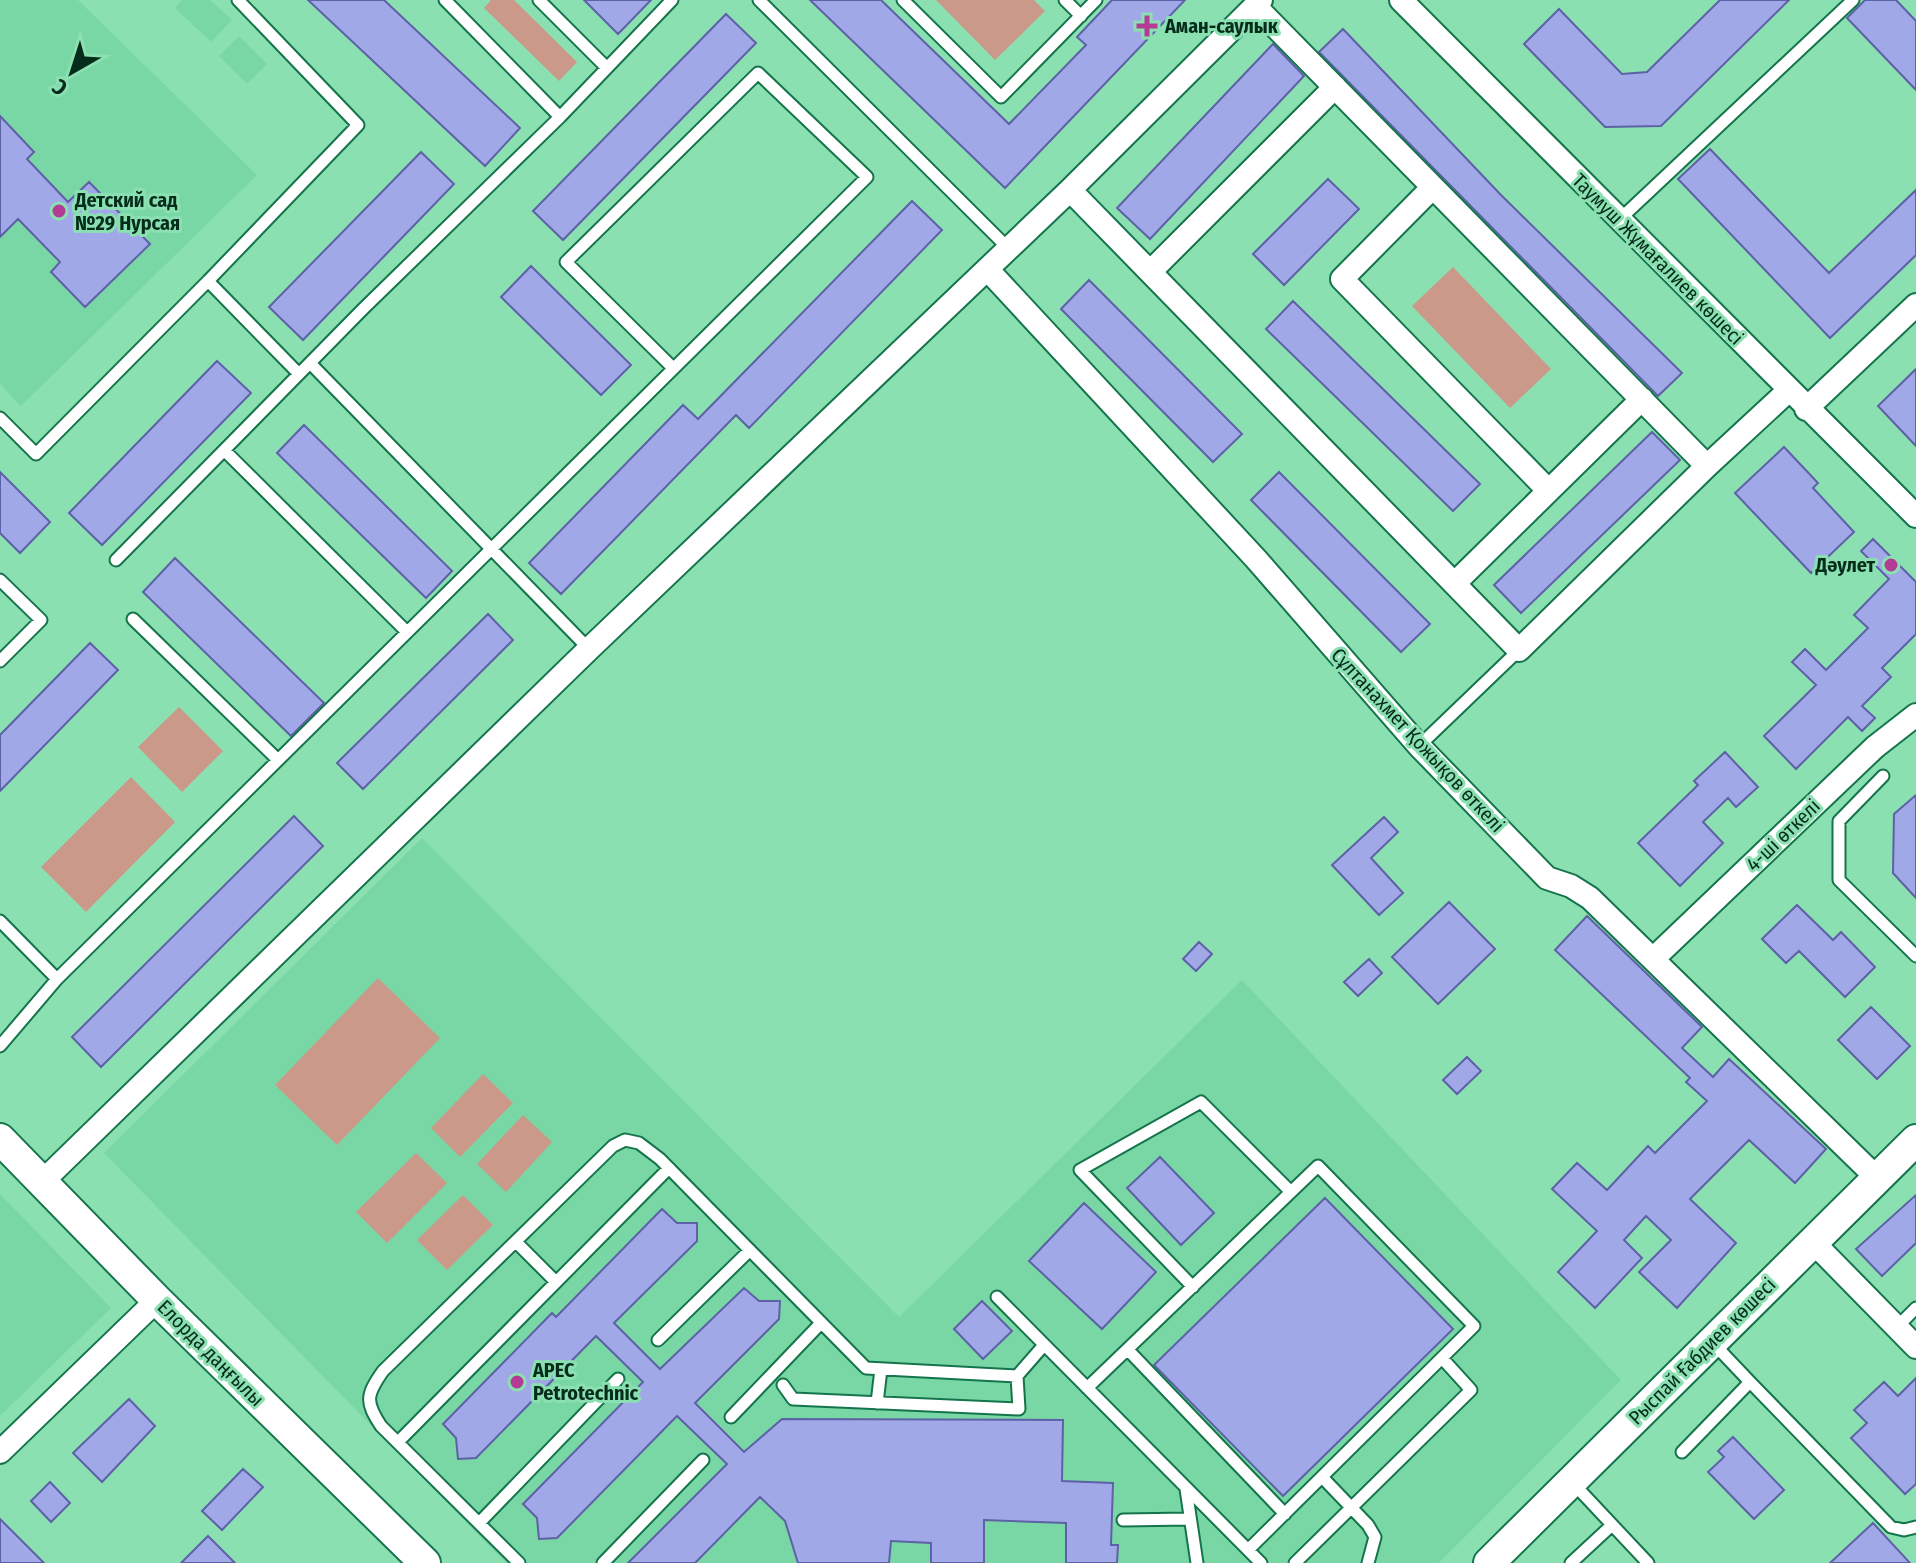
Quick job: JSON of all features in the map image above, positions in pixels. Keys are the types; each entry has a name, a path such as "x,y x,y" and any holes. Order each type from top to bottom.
{"street":[{"name":"Таумуш Жұмағалиев көшесі","path":"1401,0 1916,516"},
{"path":"42,1182 589,649 1070,190 1258,3 1335,87 1707,466"},
{"path":"1150,272 1335,87"},
{"path":"1433,187 1342,279 1547,489"},
{"path":"1070,190 1456,582 1519,650 1788,391"},
{"name":"Сұлтанахмет Қожықов өткелі","path":"987,269 1256,559 1419,746 1547,878 1571,886 1590,898 1877,1178"},
{"path":"1806,409 1916,305"},
{"path":"1456,582 1547,489 1642,399"},
{"name":"4-ші өткелі","path":"1654,958 1875,747 1916,715"},
{"name":"Елорда даңғылы","path":"0,1139 157,1300 425,1563"},
{"name":"Рыспай Ғабдиев көшесі","path":"1489,1563 1916,1140"},
{"path":"1813,1242 1916,1347"},
{"path":"0,1452 157,1300"}],"lane":[{"path":"0,418 36,454 358,125 238,0"},
{"path":"445,0 560,117"},
{"path":"539,0 607,68"},
{"path":"116,560 310,363 560,117 672,0"},
{"path":"903,0 1001,97 1096,0"},
{"path":"1065,0 1081,16"},
{"path":"1619,220 1853,0"},
{"path":"762,1 1007,247"},
{"path":"0,1046 57,979 867,177 758,73 566,262 673,368"},
{"path":"208,281 299,374"},
{"path":"310,363 589,649"},
{"path":"225,451 407,632"},
{"path":"0,580 41,620 0,661"},
{"path":"133,619 278,760"},
{"path":"1419,746 1519,650"},
{"path":"1883,776 1839,821 1839,880 1916,956"},
{"path":"0,921 57,979"},
{"path":"1193,1287 1080,1170 1201,1102 1291,1192"},
{"path":"519,1563 369,1409 370,1389 383,1371 613,1146 625,1140 639,1143 669,1168 866,1368 1017,1376"},
{"path":"1087,1388 1318,1166 1474,1326 1248,1550"},
{"path":"398,1442 669,1168"},
{"path":"516,1242 556,1282"},
{"path":"658,1340 750,1250"},
{"path":"997,1297 1261,1563"},
{"path":"1897,1327 1916,1308"},
{"path":"731,1417 821,1323"},
{"path":"1711,1342 1891,1527 1916,1527"},
{"path":"783,1385 793,1399 1019,1409 1017,1376 1044,1345"},
{"path":"1128,1350 1285,1514"},
{"path":"1295,1563 1471,1390 1442,1358"},
{"path":"877,1403 881,1369"},
{"path":"479,1523 618,1379"},
{"path":"1682,1452 1750,1382"},
{"path":"603,1563 703,1460"},
{"path":"1322,1477 1375,1537 1368,1563"},
{"path":"1572,1481 1648,1563"},
{"path":"1186,1489 1197,1563"},
{"path":"1123,1520 1189,1519"},
{"path":"1571,1563 1612,1525"}],"shaded area":[{"path":"0,0 78,0 257,175 21,406 0,384"},
{"path":"182,0 210,0 232,20 211,42 175,8"},
{"path":"491,0 514,0 577,62 559,81 484,8"},
{"path":"936,0 1034,0 1045,11 995,60"},
{"path":"239,36 267,64 247,84 219,56"},
{"path":"1453,267 1551,369 1510,408 1412,306"},
{"path":"179,707 223,751 182,792 138,747"},
{"path":"131,777 175,822 86,912 41,867"},
{"path":"422,838 899,1317 1242,980 1621,1380 1439,1563 506,1563 104,1153"},
{"path":"378,978 440,1038 337,1145 275,1085"},
{"path":"483,1074 513,1103 460,1157 431,1128"},
{"path":"523,1115 552,1142 506,1192 477,1164"},
{"path":"416,1153 447,1183 387,1243 356,1212"},
{"path":"0,1194 111,1308 0,1416"},
{"path":"463,1195 493,1225 447,1270 417,1240"}],"building":[{"path":"308,0 384,0 520,128 485,166"},
{"path":"584,0 651,0 618,34"},
{"path":"810,0 881,0 1009,124 1086,45 1077,37 1112,0 1185,0 1005,188"},
{"path":"1720,0 1789,0 1661,126 1605,127 1524,44 1559,9 1622,74 1647,72"},
{"path":"1865,0 1896,0 1916,21 1916,90 1847,18"},
{"path":"726,14 756,43 563,240 533,211"},
{"path":"1343,29 1501,195 1682,373 1658,396 1319,52"},
{"path":"1273,44 1304,76 1150,239 1117,208"},
{"name":"Детский сад №29 Нурсая","path":"0,116 34,152 27,159 68,202 89,182 150,244 85,307 51,272 60,262 18,219 0,237"},
{"path":"1710,149 1829,273 1916,190 1916,255 1830,338 1678,179"},
{"path":"421,152 454,184 303,340 269,307"},
{"path":"1328,179 1359,209 1284,285 1253,254"},
{"path":"912,201 942,230 749,428 736,415 561,594 529,563 683,405 698,419"},
{"path":"531,266 631,365 601,395 501,297"},
{"path":"1089,280 1242,434 1213,462 1061,309"},
{"path":"1293,301 1480,484 1453,511 1266,329"},
{"path":"217,361 251,393 102,545 69,513"},
{"path":"1916,369 1916,446 1878,406"},
{"path":"304,425 452,571 426,598 277,453"},
{"path":"1652,432 1680,460 1521,613 1494,585"},
{"path":"1784,447 1818,483 1813,488 1854,532 1811,573 1735,493"},
{"path":"0,472 50,522 20,553 0,533"},
{"path":"1279,472 1430,624 1401,652 1251,500"},
{"path":"1873,539 1916,582 1916,634 1882,668 1891,677 1862,706 1875,718 1862,731 1848,717 1796,769 1764,736 1816,685 1792,662 1805,649 1826,670 1868,628 1854,615 1889,579 1861,551"},
{"path":"175,558 324,703 291,736 143,592"},
{"path":"488,614 513,640 363,789 337,763"},
{"path":"90,643 118,670 0,791 0,735"},
{"path":"1725,752 1758,787 1736,807 1728,798 1703,822 1723,843 1680,886 1638,843 1698,785 1694,781"},
{"path":"1916,795 1916,898 1893,873 1894,814"},
{"path":"294,816 323,846 101,1067 72,1037"},
{"path":"1384,817 1398,832 1371,858 1403,893 1379,915 1332,865"},
{"path":"1449,902 1495,949 1438,1004 1392,957"},
{"path":"1797,905 1833,940 1841,932 1875,967 1845,997 1799,951 1786,963 1762,939"},
{"path":"1587,916 1702,1027 1682,1048 1713,1077 1729,1059 1826,1149 1795,1183 1749,1140 1690,1199 1736,1243 1677,1308 1639,1272 1671,1240 1646,1216 1624,1240 1642,1258 1595,1308 1558,1272 1597,1231 1552,1189 1577,1163 1607,1190 1648,1146 1655,1153 1707,1101 1686,1082 1690,1078 1555,950"},
{"path":"1199,942 1212,954 1196,971 1183,959"},
{"path":"1369,959 1382,973 1358,996 1344,982"},
{"path":"1871,1007 1910,1046 1877,1079 1838,1040"},
{"path":"1467,1057 1481,1071 1457,1094 1443,1080"},
{"path":"1160,1157 1214,1213 1181,1245 1127,1188"},
{"path":"1916,1195 1916,1243 1882,1276 1856,1249"},
{"path":"1325,1198 1453,1329 1283,1496 1154,1365"},
{"path":"1084,1203 1156,1272 1102,1329 1029,1261"},
{"name":"APEC Petrotechnic","path":"662,1209 677,1223 697,1223 697,1241 614,1323 660,1369 744,1288 759,1301 780,1301 779,1319 695,1403 744,1452 782,1419 1063,1420 1062,1481 1113,1483 1111,1545 1118,1545 1117,1563 1066,1563 1066,1523 984,1520 984,1563 931,1563 931,1543 891,1541 889,1563 798,1563 785,1521 760,1497 695,1563 628,1563 727,1464 677,1416 557,1538 539,1539 537,1518 523,1504 643,1382 596,1336 476,1458 458,1459 456,1438 443,1424 552,1313 556,1317"},
{"path":"982,1301 1012,1331 983,1359 954,1329"},
{"path":"1916,1378 1916,1484 1905,1494 1851,1438 1867,1423 1854,1410 1884,1382 1898,1396"},
{"path":"129,1399 155,1426 102,1482 73,1453"},
{"path":"1733,1437 1784,1490 1754,1519 1708,1472 1724,1457 1718,1451"},
{"path":"243,1469 263,1487 222,1530 202,1511"},
{"path":"50,1482 70,1503 51,1522 31,1501"},
{"path":"0,1519 44,1563 0,1563"},
{"path":"1873,1523 1910,1563 1830,1563"},
{"path":"208,1536 235,1563 181,1563"}],"place":[{"name":"Аман-саулык","path":"1147,26"},
{"name":"Детский сад №29 Нурсая","path":"59,211"},
{"name":"Дәулет","path":"1891,565"},
{"name":"APEC Petrotechnic","path":"517,1382"}]}
